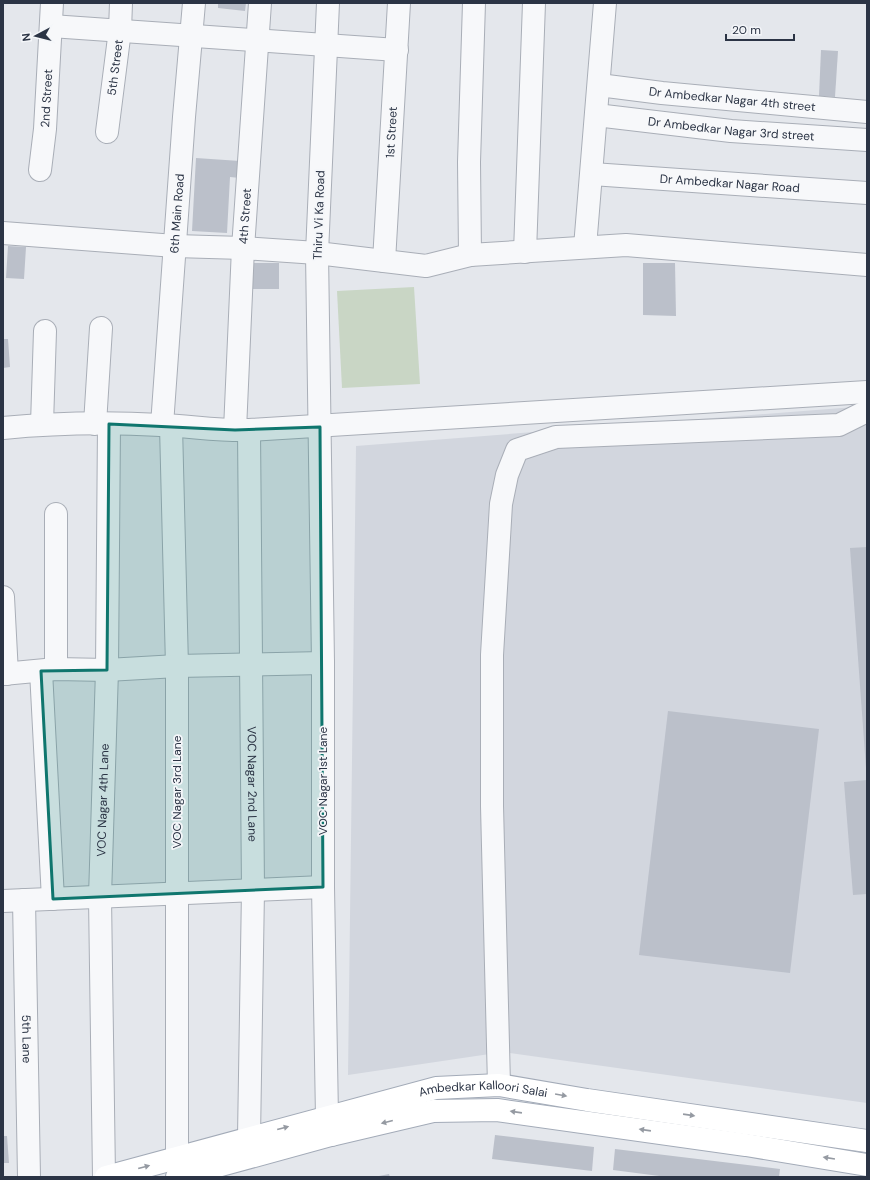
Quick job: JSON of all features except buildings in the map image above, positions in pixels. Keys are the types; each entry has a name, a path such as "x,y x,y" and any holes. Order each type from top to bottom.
{"main road":[{"name":"Ambedkar Kalloori Salai","path":"105,1177 177,1167 329,1126 436,1088 500,1085 587,1100 867,1141"},
{"name":"Ambedkar Kalloori Salai","path":"177,1167 249,1137 433,1111 497,1110 746,1145 867,1165"}],"street":[{"name":"2nd Street","path":"40,170 45,129 52,3"},
{"name":"5th Street","path":"107,132 120,30 121,3"},
{"name":"6th Main Road","path":"167,426 175,246 194,3"},
{"name":"4th Street","path":"242,430 243,248 260,3"},
{"name":"Thiru Vi Ka Road","path":"320,427 317,253 328,3"},
{"name":"1st Street","path":"384,261 399,3"},
{"path":"470,255 469,162 474,3"},
{"path":"525,252 534,3"},
{"path":"586,247 605,3"},
{"path":"51,26 397,50"},
{"name":"Dr Ambedkar Nagar 4th street","path":"598,85 662,93 867,112"},
{"name":"Dr Ambedkar Nagar 3rd street","path":"596,115 731,131 867,140"},
{"name":"Dr Ambedkar Nagar Road","path":"592,174 867,193"},
{"path":"3,233 175,246 243,248 317,253 426,266 470,255 626,245 867,266"},
{"name":"VOC Nagar 4th Lane","path":"101,328 107,670 100,897 105,1177"},
{"path":"42,424 44,332"},
{"path":"3,428 42,424 102,424 242,430 320,427 867,392"},
{"path":"500,1085 492,806 492,655 501,504 506,475 517,450 556,437 839,425 867,411"},
{"name":"VOC Nagar 3rd Lane","path":"167,426 177,666 177,1167"},
{"name":"VOC Nagar 1st Lane","path":"320,427 323,663 322,887 329,1126"},
{"name":"VOC Nagar 2nd Lane","path":"242,430 251,664 253,890 249,1137"},
{"path":"53,899 48,670 56,514"},
{"path":"3,597 5,674 48,670 107,670 177,666 323,663"},
{"path":"13,901 322,887"},
{"name":"5th Lane","path":"13,901 30,1177"}],"highlighted area":[{"path":"109,424 235,430 320,427 323,887 53,899 41,671 107,670"}],"shaded area":[{"path":"867,406 867,1103 503,1052 348,1075 356,446"}],"green space":[{"path":"414,287 420,384 342,388 337,291"}]}
